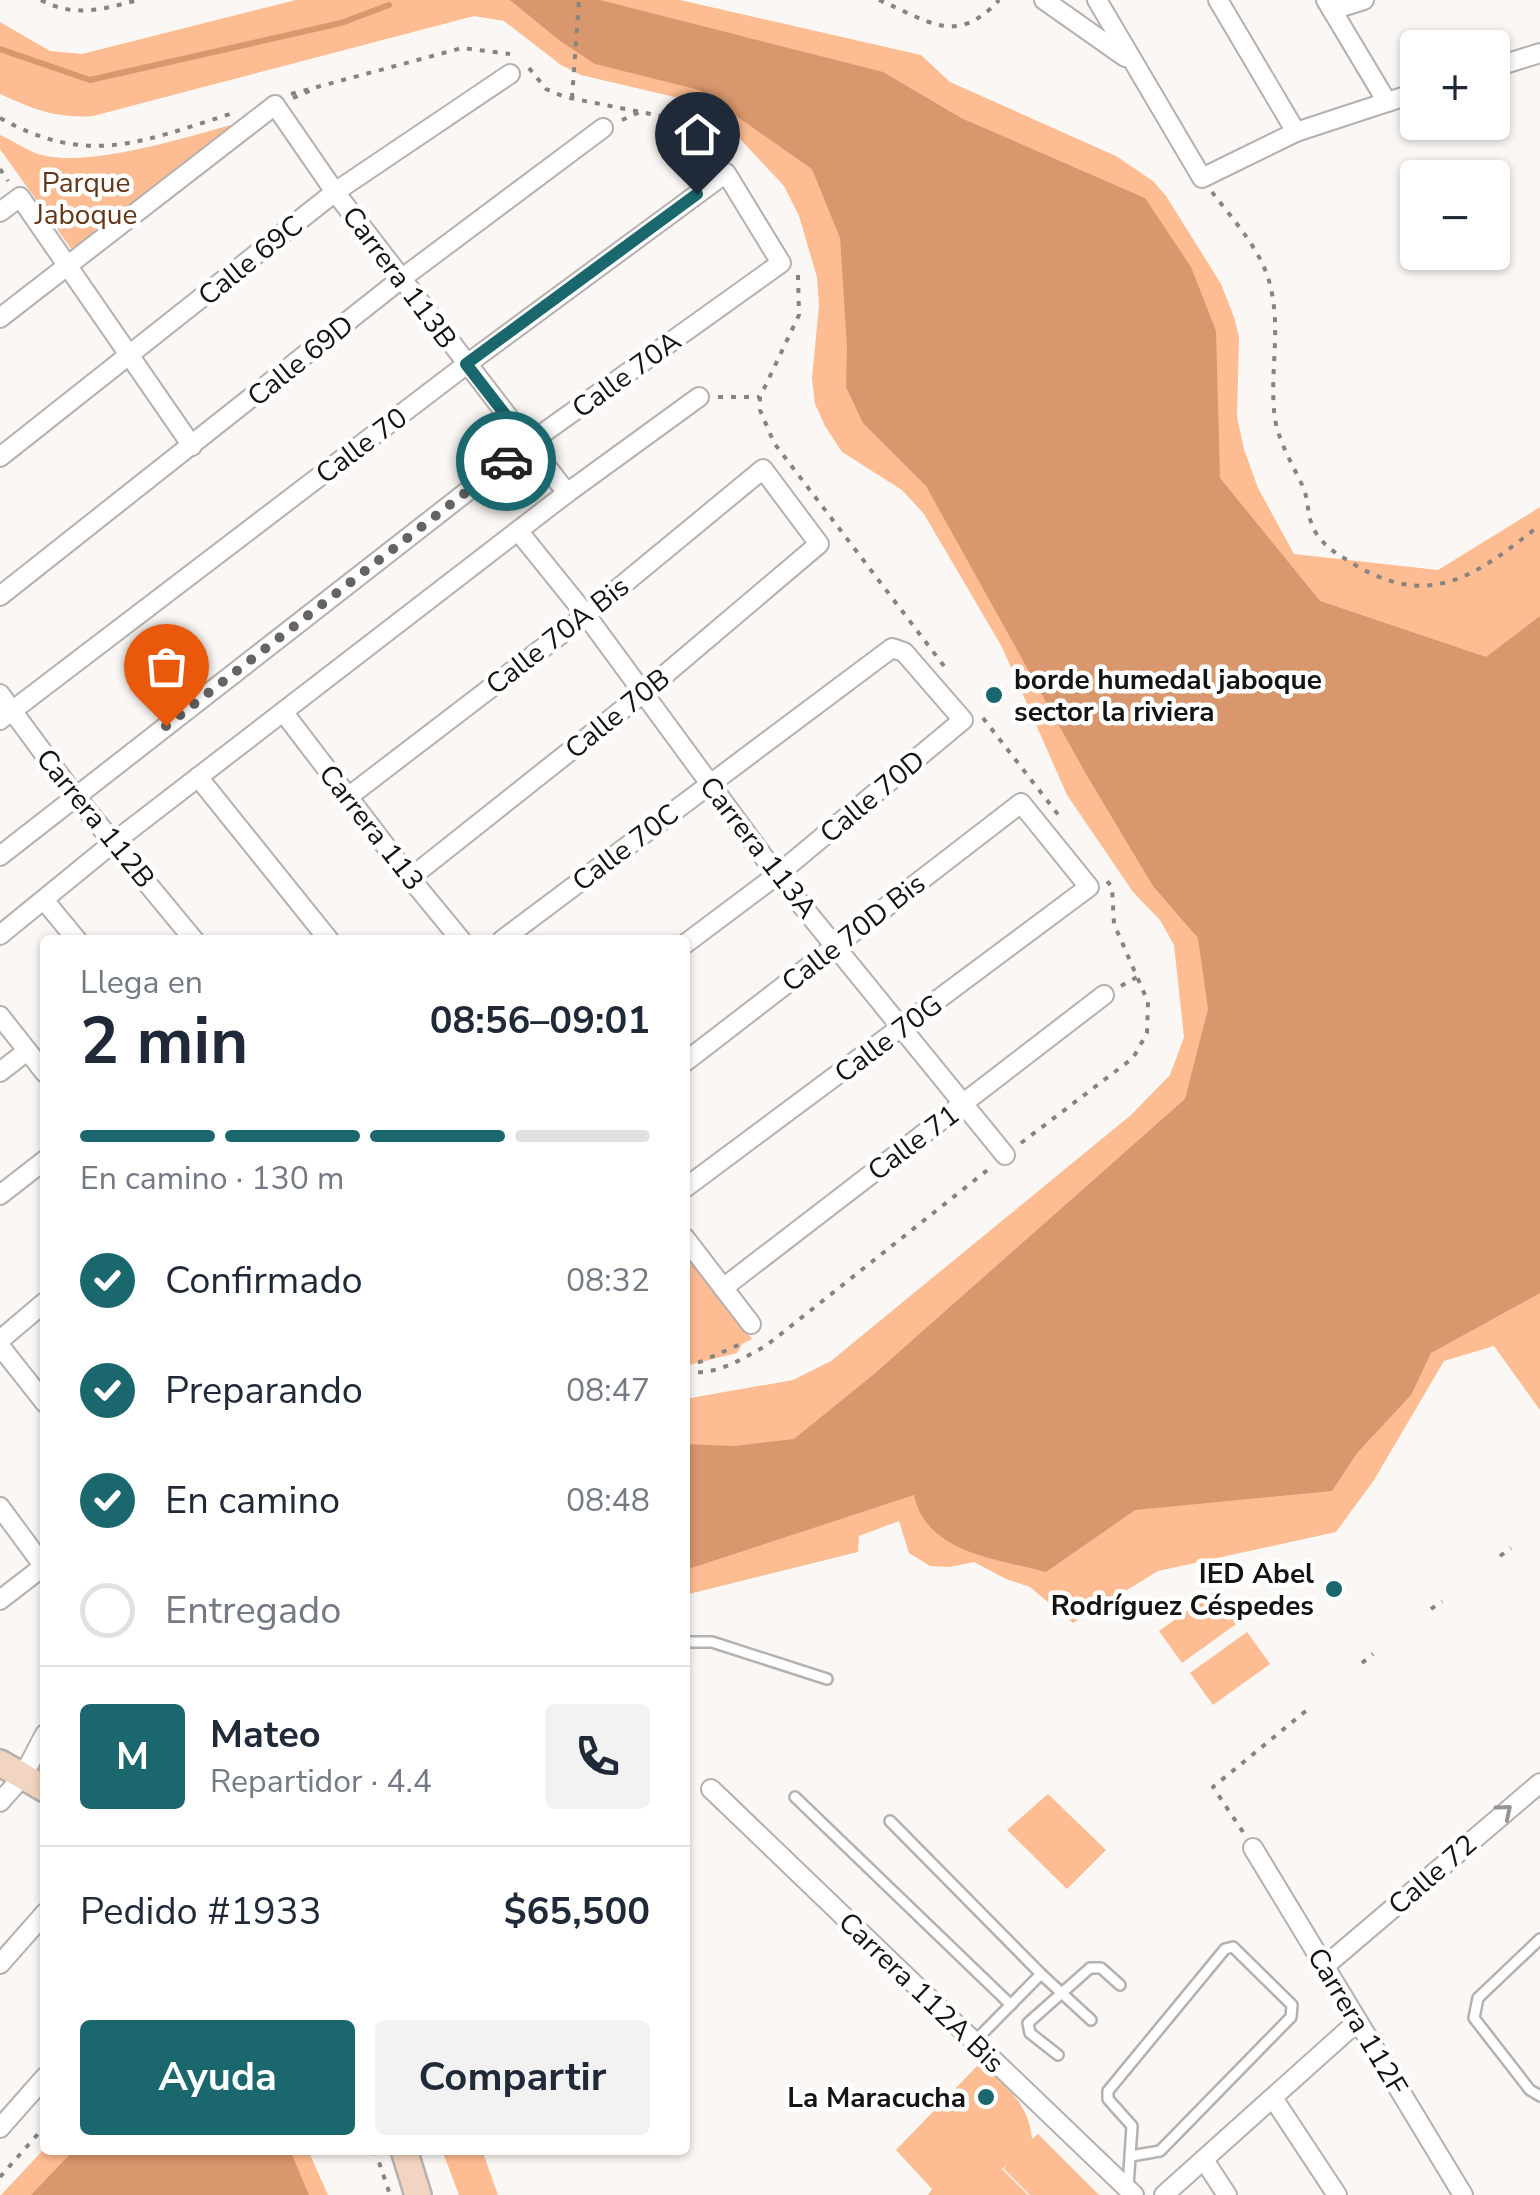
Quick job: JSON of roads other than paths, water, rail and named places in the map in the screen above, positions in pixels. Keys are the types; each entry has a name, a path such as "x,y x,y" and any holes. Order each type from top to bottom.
{"main road":[{"path":"0,1762 34,1783"},
{"path":"406,2155 418,2195"}],"street":[{"path":"1044,0 1133,62"},
{"path":"1097,0 1202,178 1296,132 1400,98"},
{"path":"1218,0 1296,132"},
{"path":"1364,0 1329,5 1387,102"},
{"path":"1510,62 1540,53"},
{"name":"Calle 69C","path":"0,457 335,192 510,74"},
{"name":"Carrera 113B","path":"69,265 275,106 335,192 567,493"},
{"name":"Calle 69D","path":"0,596 401,279 604,128"},
{"name":"Calle 70","path":"6,716 466,364 726,173 780,263"},
{"path":"0,212 20,197 192,446"},
{"name":"Calle 70A","path":"0,856 528,444 780,263"},
{"path":"0,318 69,265"},
{"path":"0,935 198,777 698,397"},
{"name":"Calle 70B","path":"410,878 642,694 819,544 763,469"},
{"name":"Calle 70A Bis","path":"348,798 586,615 763,469"},
{"name":"Carrera 113A","path":"520,532 586,615 777,875 1005,1155"},
{"name":"Calle 70D","path":"690,940 777,875 964,720 904,652 892,648"},
{"name":"Calle 70C","path":"509,935 892,648"},
{"name":"Carrera 112B","path":"0,694 6,716 190,935"},
{"name":"Carrera 113","path":"284,713 457,935"},
{"path":"198,777 325,935"},
{"name":"Calle 70G","path":"690,1184 1089,887 1020,803"},
{"name":"Calle 70D Bis","path":"690,1058 1020,803"},
{"path":"44,900 73,935"},
{"name":"Calle 71","path":"723,1288 1104,995"},
{"path":"0,1016 40,1067"},
{"path":"0,1072 27,1051"},
{"path":"0,1195 40,1164"},
{"path":"690,1245 751,1332"},
{"path":"40,1307 0,1343 40,1396"},
{"path":"0,1508 40,1562"},
{"path":"0,1600 40,1570"},
{"path":"0,1802 34,1783 40,1756"},
{"name":"Calle 72","path":"1325,1966 1540,1783"},
{"name":"Carrera 112A Bis","path":"711,1790 1128,2193"},
{"name":"Carrera 112F","path":"1254,1848 1463,2195"},
{"path":"0,1964 40,1919"},
{"path":"1164,2195 1358,2021"},
{"path":"0,2128 40,2083"},
{"path":"1272,2098 1337,2195"},
{"path":"1204,2160 1227,2195"}],"lane":[{"path":"690,1642 712,1642 827,1679"},
{"path":"795,1797 1011,2005"},
{"path":"890,1821 1091,2020"},
{"path":"1540,1939 1478,1998 1474,2018 1530,2090 1540,2096"},
{"path":"1128,2193 1130,2156 1132,2126 1108,2099 1108,2091 1225,1948 1233,1947 1292,2005 1292,2017 1160,2151 1130,2156"},
{"path":"1058,2054 1030,2033 1028,2023 1090,1968 1102,1968 1120,1985"},
{"path":"974,2042 1041,1974"}],"waterway":[{"path":"0,49 90,80 341,23 389,5"}],"place":[{"name":"borde humedal jaboque sector la riviera","path":"994,695"},
{"name":"IED Abel Rodríguez Céspedes","path":"1334,1589"},
{"name":"La Maracucha","path":"986,2097"}],"park label":[{"name":"Parque Jaboque","path":"86,198"}]}
